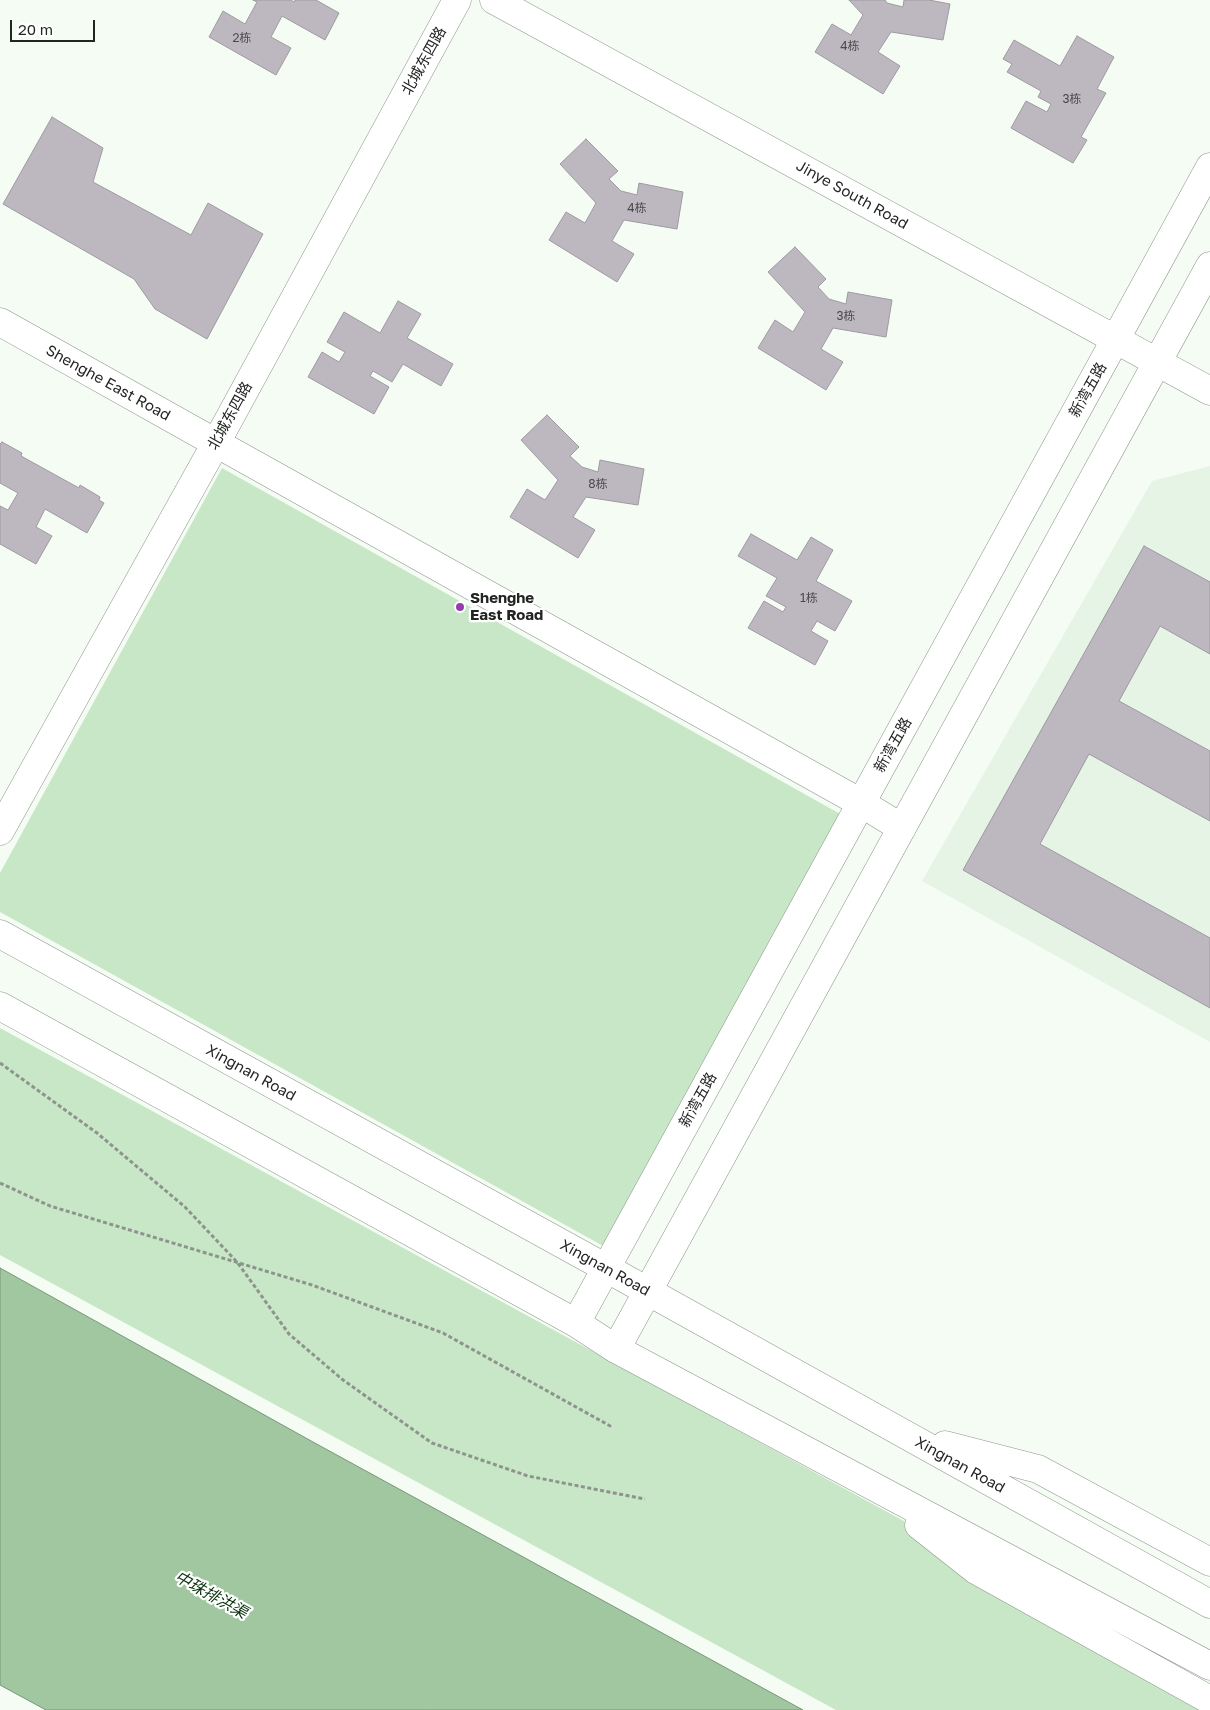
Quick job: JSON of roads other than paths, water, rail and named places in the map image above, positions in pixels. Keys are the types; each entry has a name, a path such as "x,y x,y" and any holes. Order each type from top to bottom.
{"street":[{"name":"北城东四路","path":"0,831 216,443 458,0"},
{"name":"Jinye South Road","path":"494,0 1210,391"},
{"name":"新湾五路","path":"576,1323 1210,167"},
{"path":"616,1349 1210,266"},
{"name":"Shenghe East Road","path":"0,322 861,803 902,828"},
{"name":"Xingnan Road","path":"0,934 1210,1604"},
{"path":"0,1006 576,1323 616,1349 1210,1666"},
{"path":"907,1435 1038,1469 1210,1562"},
{"path":"863,1481 976,1570 1210,1700"}],"water":[{"name":"中珠排洪渠","path":"0,1268 313,1442 803,1710 46,1710 0,1685"}],"place":[{"name":"Shenghe East Road","path":"460,607"}]}
